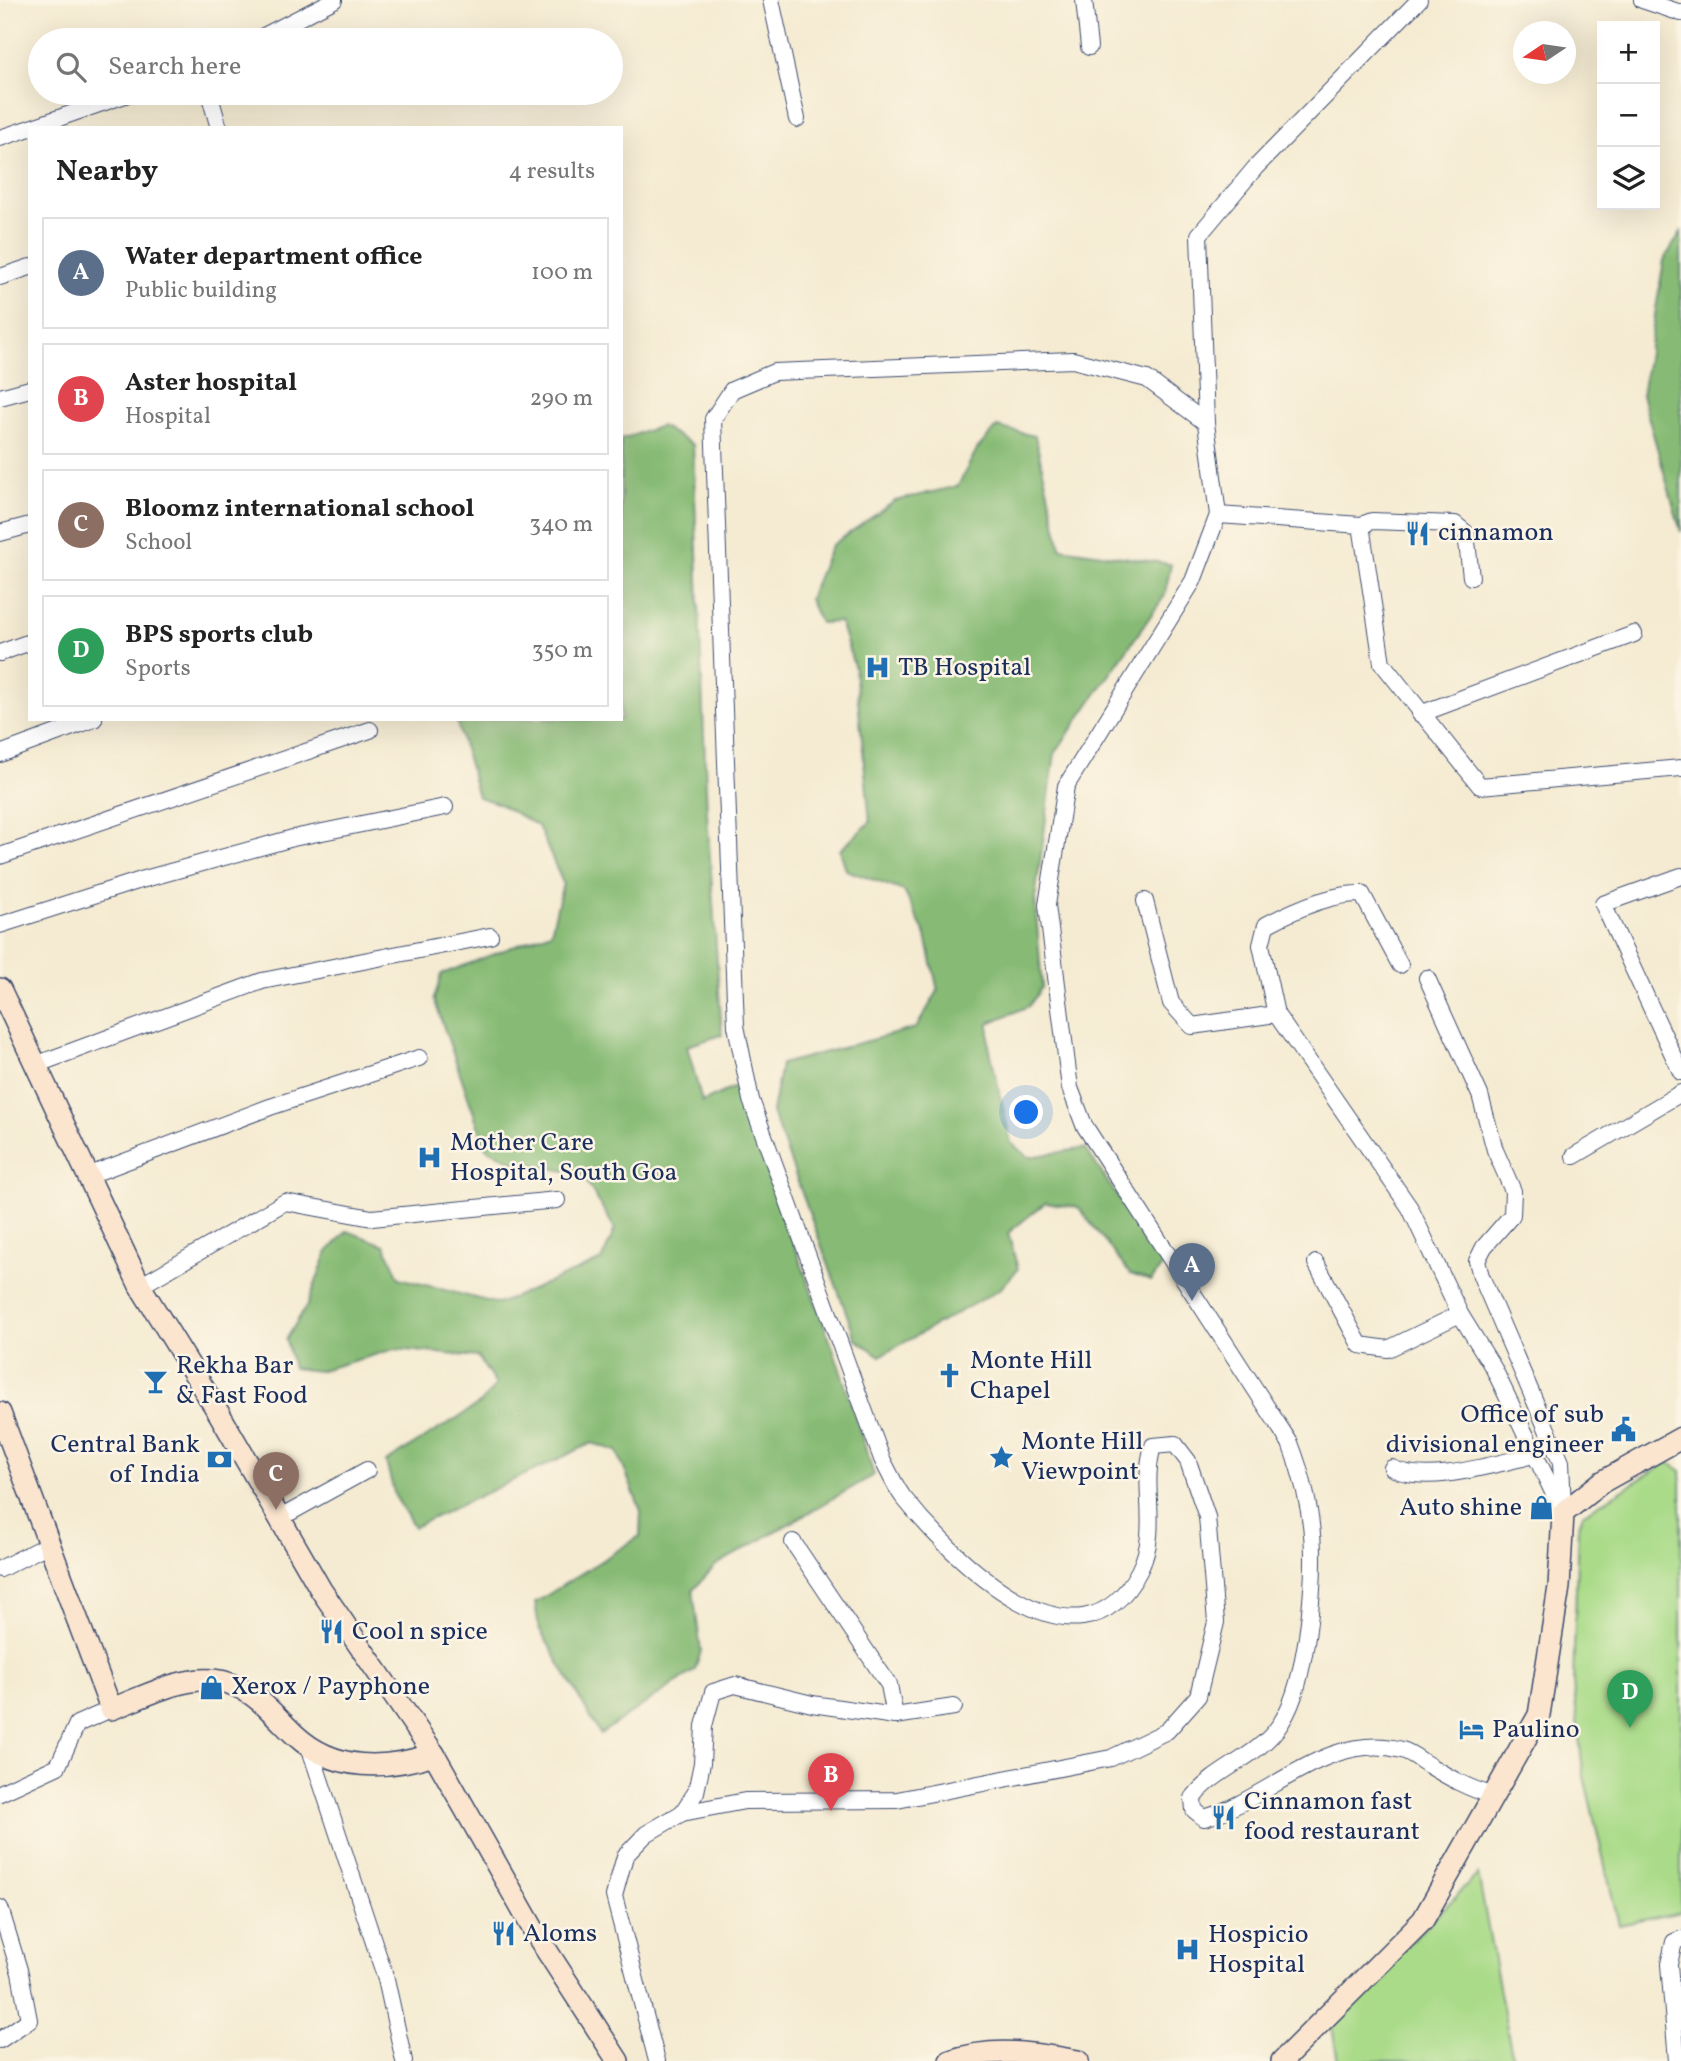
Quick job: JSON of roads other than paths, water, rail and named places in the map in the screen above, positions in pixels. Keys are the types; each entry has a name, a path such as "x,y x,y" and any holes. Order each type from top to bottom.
{"street":[{"path":"279,28 334,0"},
{"path":"771,0 797,120"},
{"path":"1084,0 1089,47"},
{"path":"1419,0 1255,168 1199,236 1206,423 1218,515 1193,581 1066,786 1047,905 1070,1088 1084,1125 1290,1443 1304,1477 1312,1525 1315,1577 1296,1691 1281,1724 1255,1751 1203,1785 1193,1798 1194,1810 1204,1818 1217,1815 1270,1785 1347,1749 1375,1747 1403,1750 1469,1789 1492,1795"},
{"path":"1642,0 1681,13"},
{"path":"36,126 96,105"},
{"path":"212,105 218,126"},
{"path":"0,138 28,129"},
{"path":"0,277 28,268"},
{"path":"657,2061 614,1896 625,1856 646,1834 682,1813 745,1801 897,1800 1111,1758 1167,1731 1198,1696 1216,1622 1207,1517 1188,1461 1175,1444 1153,1446 1147,1465 1152,1517 1149,1548 1123,1597 1096,1614 1067,1619 1030,1609 984,1578 902,1495 882,1460 751,1100 736,1026 713,419 732,390 774,372 1073,360 1147,379 1206,423"},
{"path":"0,397 28,390"},
{"path":"1218,515 1361,525 1372,521 1455,524 1466,533 1471,577"},
{"path":"1361,525 1382,663 1480,786 1681,768"},
{"path":"0,533 28,526"},
{"path":"1420,714 1634,634"},
{"path":"0,653 28,643"},
{"path":"0,754 89,721"},
{"path":"0,856 370,730"},
{"path":"0,925 141,880 293,838 445,807"},
{"path":"1681,876 1603,904 1681,1072"},
{"path":"1400,965 1362,894 1334,899 1277,918 1266,925 1261,945 1276,1014 1410,1208 1460,1314 1494,1369 1563,1513"},
{"path":"1145,901 1171,1003 1192,1026 1276,1014"},
{"path":"35,1065 262,981 490,936"},
{"path":"1282,2061 1423,1920 1539,1716 1559,1587 1563,1513 1561,1462 1477,1261 1484,1247 1512,1214 1513,1191 1495,1150 1480,1096 1427,978"},
{"path":"0,989 141,1286 321,1590 434,1754 536,1934 618,2061"},
{"path":"87,1175 270,1107 419,1058"},
{"path":"1574,1156 1681,1093"},
{"path":"141,1286 285,1202 372,1218 557,1200"},
{"path":"1316,1263 1360,1345 1388,1349 1460,1314"},
{"path":"0,1413 111,1709"},
{"path":"1563,1513 1602,1482 1681,1438"},
{"path":"1392,1468 1412,1475 1433,1475 1535,1455"},
{"path":"280,1518 367,1470"},
{"path":"793,1542 889,1685 895,1716"},
{"path":"0,1569 51,1544"},
{"path":"0,1793 58,1766 78,1724 111,1709 191,1681 215,1680 240,1688 260,1700 309,1746 326,1757 367,1766 408,1763 434,1754"},
{"path":"682,1813 696,1792 702,1763 704,1726 713,1692 735,1685 812,1704 895,1716 954,1707"},
{"path":"309,1746 386,1979 404,2061"},
{"path":"0,1908 20,1973 29,2020 0,2040"},
{"path":"1677,2061 1669,1964 1674,1941 1681,1939"},
{"path":"950,2061 974,2053 1078,2061"}],"place":[{"name":"cinnamon","path":"1418,533"},
{"name":"TB Hospital","path":"878,668"},
{"name":"Mother Care Hospital, South Goa","path":"430,1158"},
{"name":"Water department office","path":"1192,1301"},
{"name":"Monte Hill Chapel","path":"950,1376"},
{"name":"Rekha Bar & Fast Food","path":"156,1381"},
{"name":"Office of sub divisional engineer","path":"1624,1430"},
{"name":"Monte Hill Viewpoint","path":"1001,1457"},
{"name":"Central Bank of India","path":"220,1460"},
{"name":"Auto shine","path":"1542,1508"},
{"name":"Bloomz international school","path":"276,1510"},
{"name":"Cool n spice","path":"332,1632"},
{"name":"Xerox / Payphone","path":"211,1687"},
{"name":"BPS sports club","path":"1630,1728"},
{"name":"Paulino","path":"1472,1730"},
{"name":"Aster hospital","path":"831,1811"},
{"name":"Cinnamon fast food restaurant","path":"1224,1817"},
{"name":"Aloms","path":"503,1934"},
{"name":"Hospicio Hospital","path":"1188,1950"}]}
